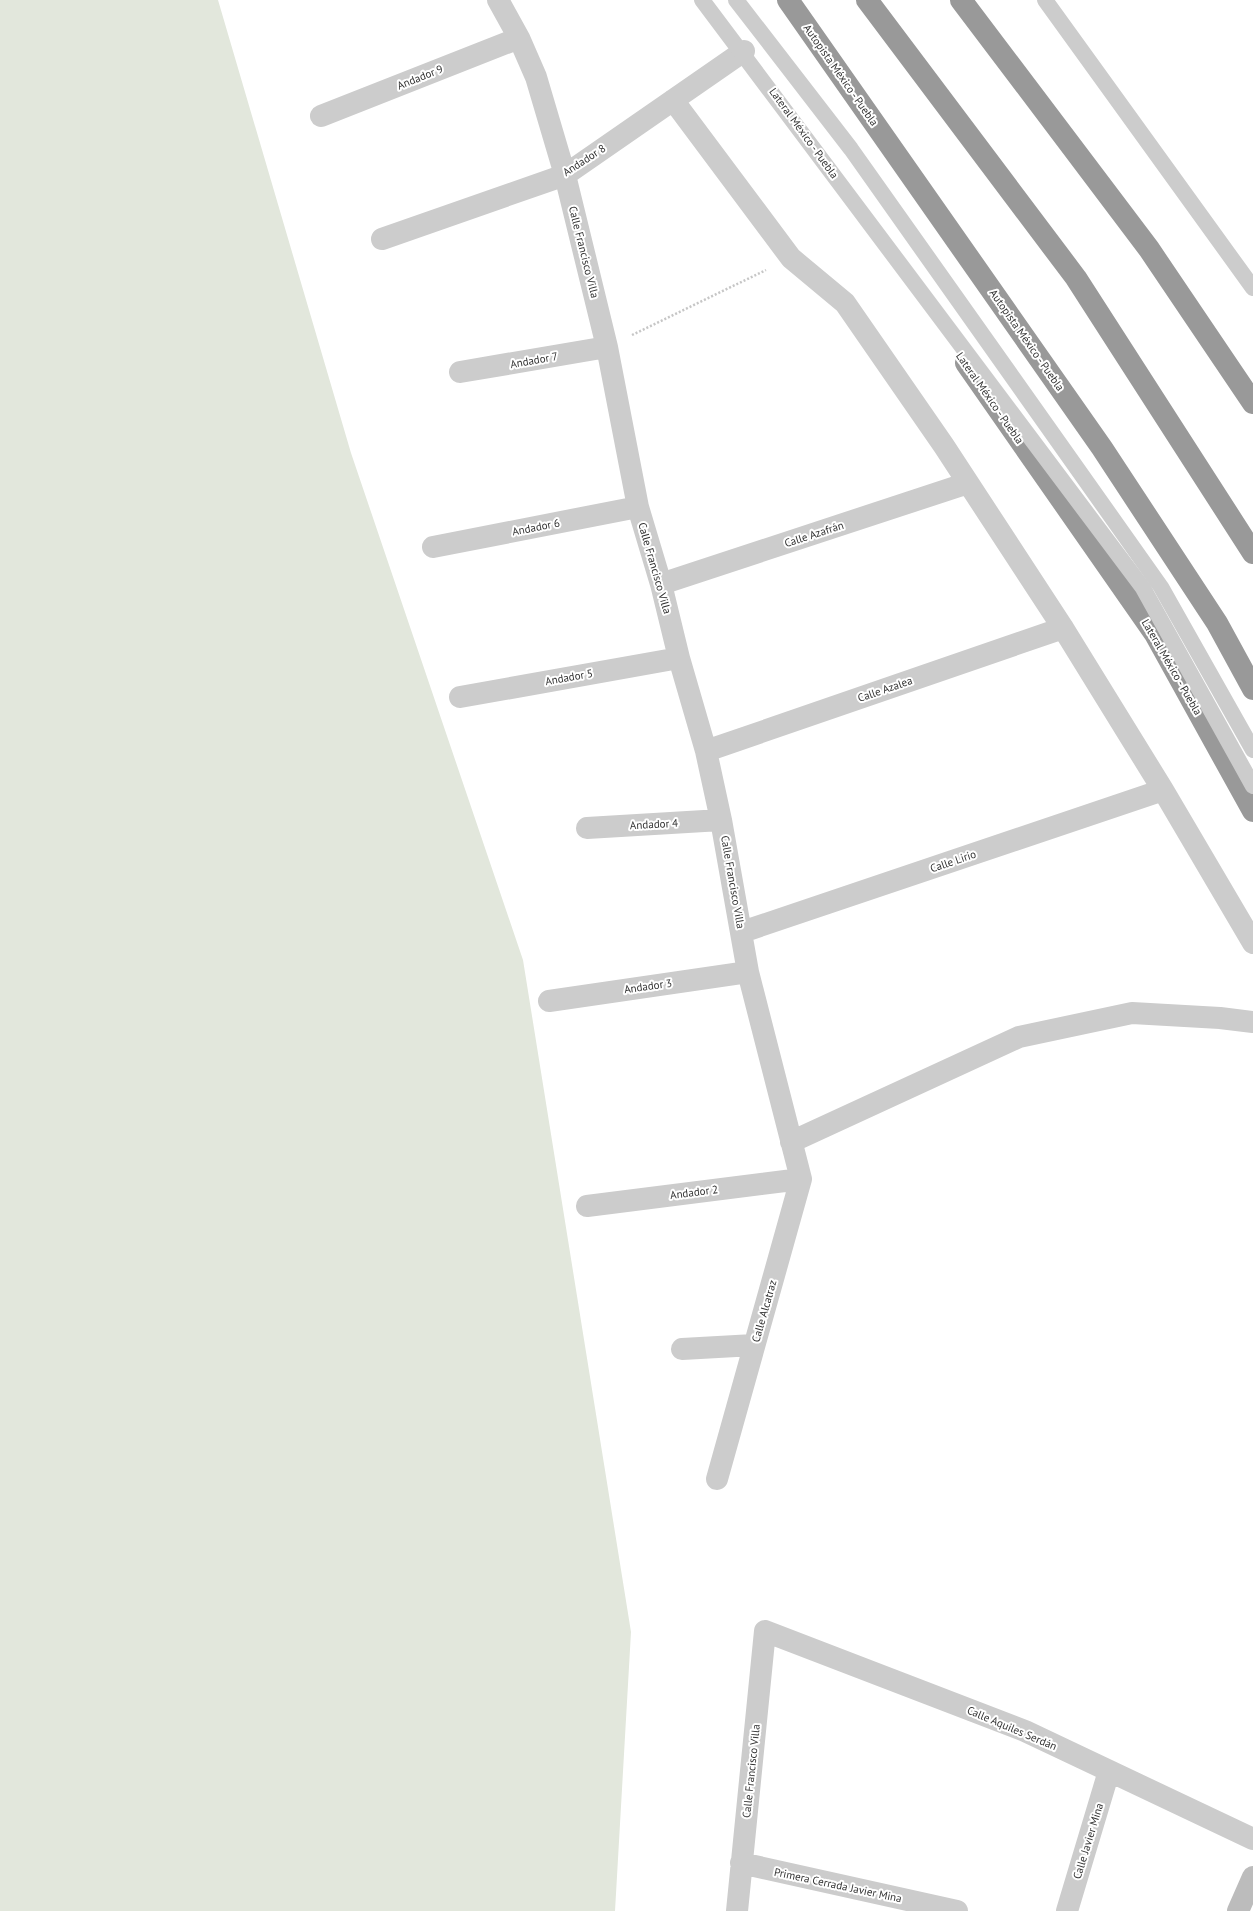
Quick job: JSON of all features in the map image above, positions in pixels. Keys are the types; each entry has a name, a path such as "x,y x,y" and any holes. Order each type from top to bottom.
{"highway":[{"name":"Lateral México - Puebla","path":"705,0 841,184 1155,634 1253,811"},
{"name":"Autopista México - Puebla","path":"788,0 1102,448 1217,623 1253,689"},
{"path":"867,0 1076,278 1253,553"},
{"path":"961,0 1149,249 1253,403"}],"main road":[{"path":"1238,1911 1253,1877"}],"street":[{"name":"Calle Francisco Villa","path":"498,0 519,38 536,77 565,175 607,347 638,507 661,584 679,658 706,751 721,820 748,972 791,1142"},
{"name":"Andador 9","path":"321,116 519,38"},
{"name":"Andador 8","path":"382,239 565,175 744,51"},
{"path":"673,100 791,258 845,303 944,446 1063,628 1163,790 1253,943"},
{"name":"Andador 7","path":"460,372 607,347"},
{"name":"Calle Azafrán","path":"661,584 968,484"},
{"name":"Andador 6","path":"433,548 638,507"},
{"name":"Calle Azalea","path":"706,751 1063,628"},
{"name":"Andador 5","path":"460,697 679,658"},
{"name":"Calle Lirio","path":"742,932 1163,790"},
{"name":"Andador 4","path":"587,828 721,820"},
{"name":"Andador 3","path":"549,1001 748,972"},
{"path":"801,1179 791,1142 1019,1036 1132,1013 1220,1018 1253,1022"},
{"name":"Andador 2","path":"587,1206 801,1179"},
{"name":"Calle Alcatraz","path":"717,1479 801,1179"},
{"path":"682,1349 754,1345"},
{"name":"Calle Francisco Villa","path":"737,1911 765,1632"},
{"name":"Calle Aquiles Serdán","path":"765,1632 1025,1731 1253,1839"},
{"name":"Calle Javier Mina","path":"1067,1911 1109,1771"},
{"name":"Primera Cerrada Javier Mina","path":"742,1863 957,1911"}],"lane":[{"path":"702,0 1143,588 1253,786"},
{"path":"736,0 851,149 1161,587 1253,750"},
{"path":"1045,0 1253,288"}],"path":[{"path":"607,347 791,258"}],"shaded area":[{"path":"0,0 218,0 351,453 523,960 631,1632 615,1911 0,1911"}]}
